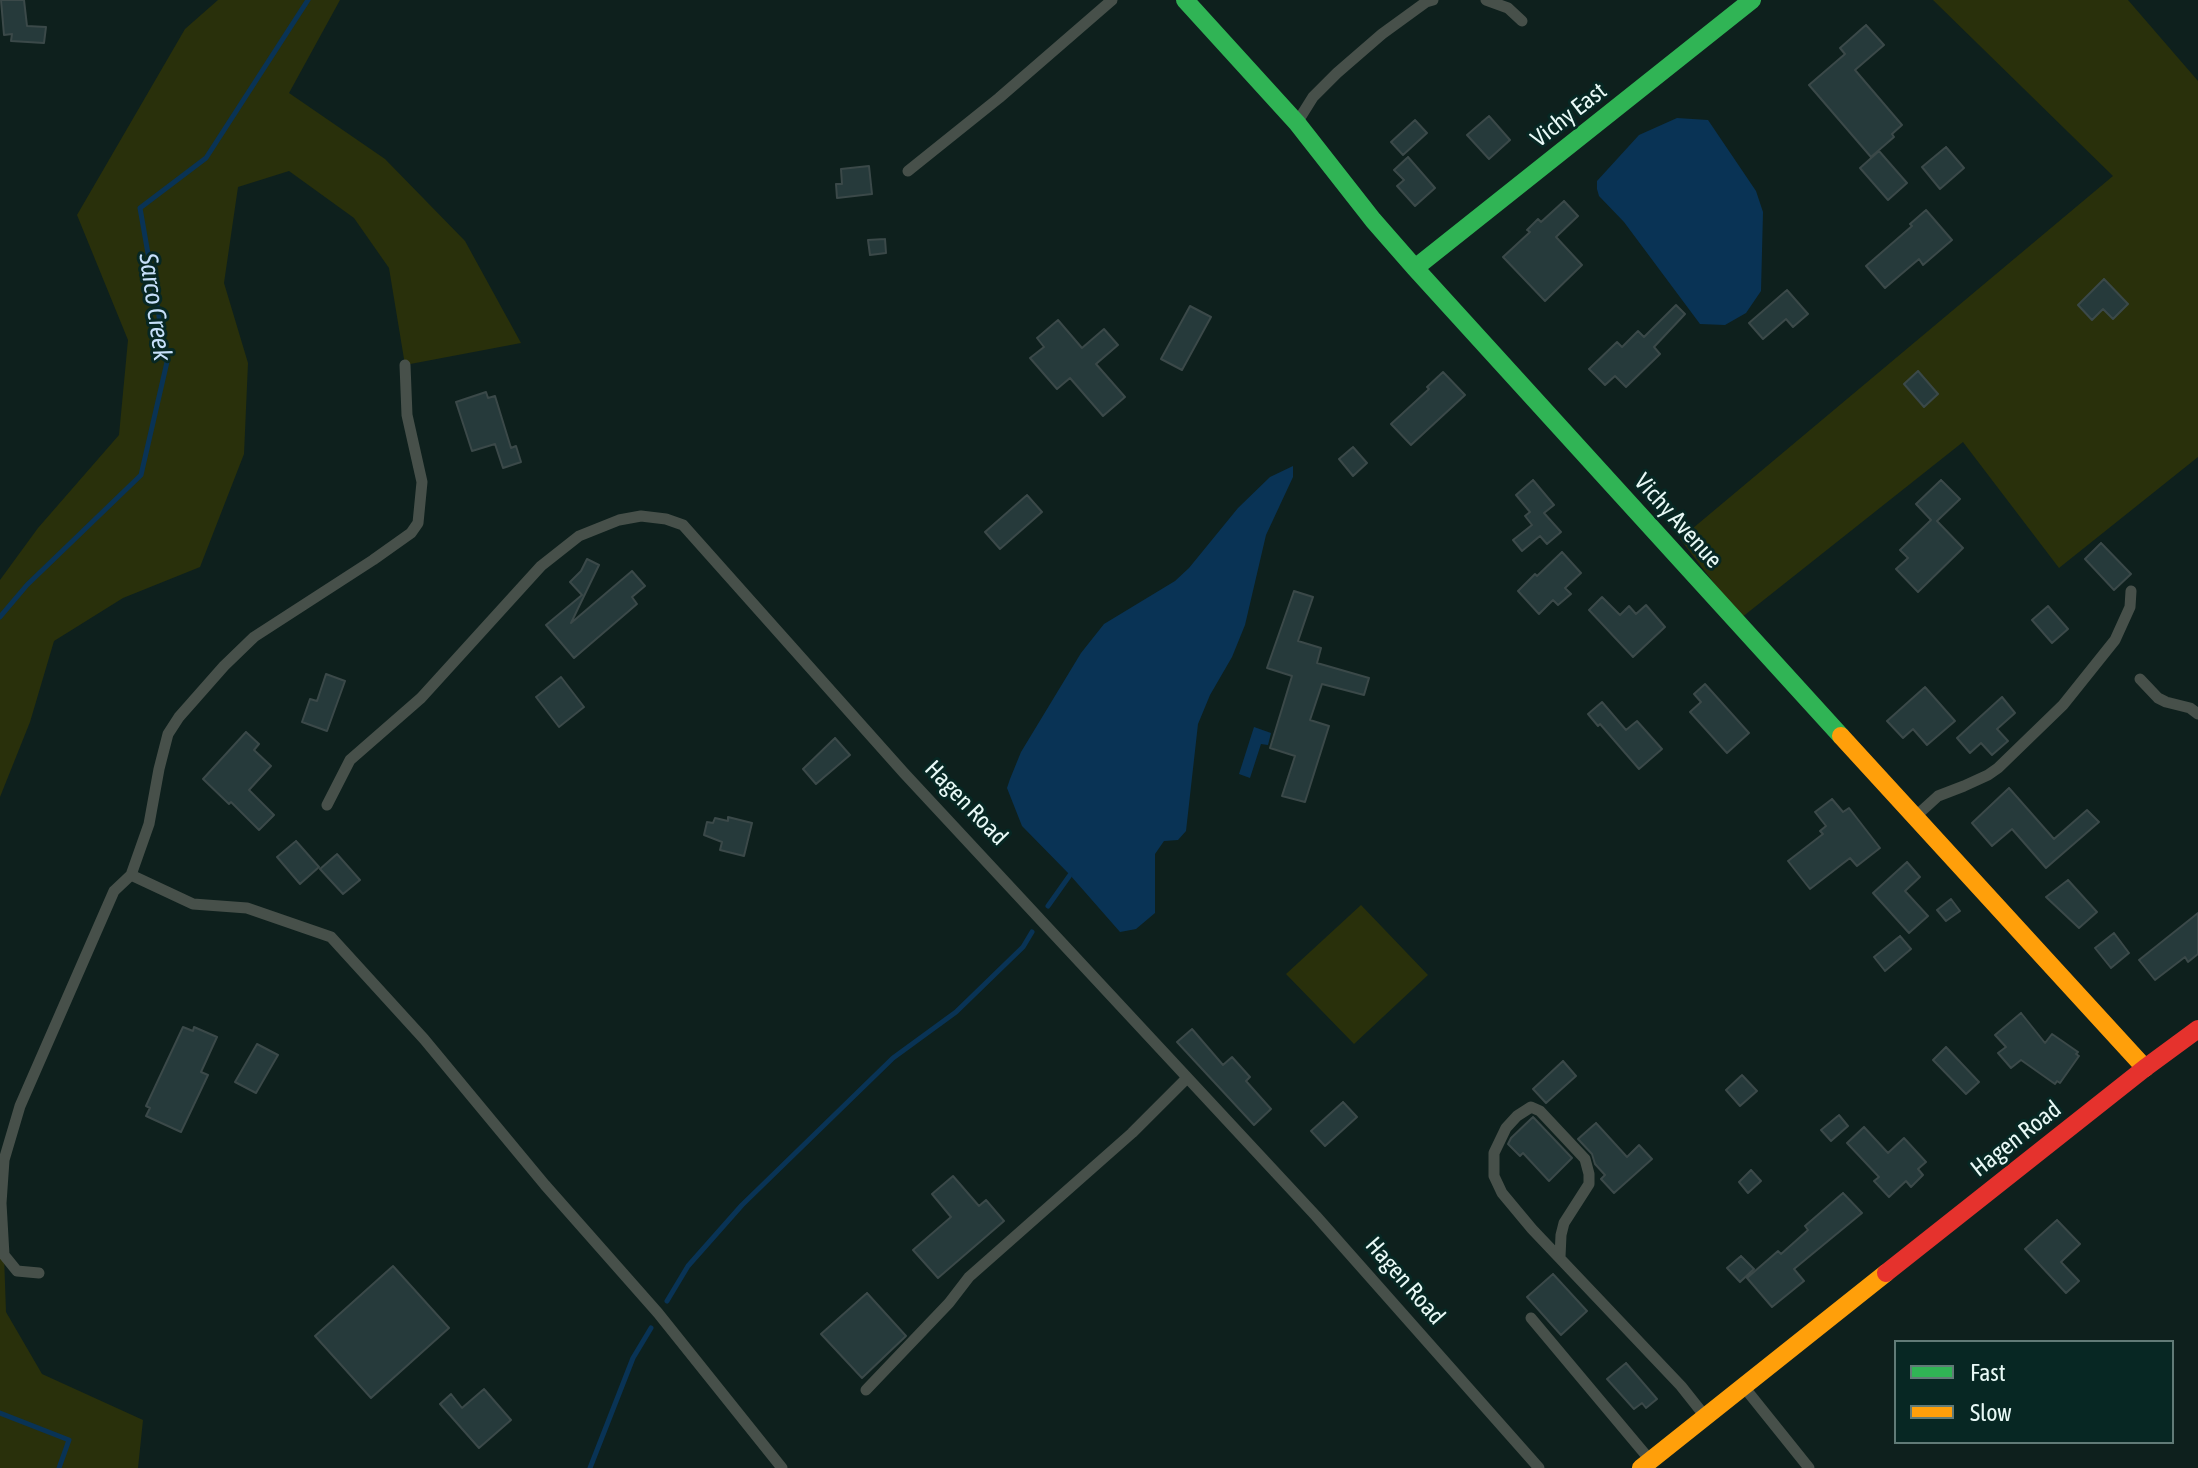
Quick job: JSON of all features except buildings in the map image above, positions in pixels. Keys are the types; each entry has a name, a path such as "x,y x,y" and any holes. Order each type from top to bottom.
{"street":[{"name":"Vichy Avenue","path":"1185,0 1297,123 1415,268 2145,1068"},
{"name":"Vichy East","path":"1415,268 1752,0"},
{"name":"Hagen Road","path":"1646,1464 2198,1029"}],"lane":[{"path":"908,171 999,98 1112,0"},
{"path":"1297,123 1313,97 1337,73 1382,34 1433,0"},
{"path":"1486,0 1508,8 1522,21"},
{"path":"39,1273 17,1271 4,1255 1,1203 4,1160 20,1106 92,940 114,891 131,875 149,824 168,734 224,666 254,637 373,560 411,533 418,523 422,482 407,415 405,365"},
{"name":"Hagen Road","path":"327,805 350,760 421,698 541,566 579,536 619,520 641,516 683,525 904,773 1316,1216 1539,1468"},
{"path":"1915,817 1938,796 1998,768 2063,705 2115,640 2130,607 2131,591"},
{"path":"2140,679 2158,698 2190,708 2198,714"},
{"path":"131,875 193,904 247,908 331,937 424,1039 545,1185 652,1307 782,1468"},
{"path":"866,1390 949,1303 969,1277 1132,1133 1187,1078"},
{"path":"1560,1257 1564,1223 1589,1184 1589,1174 1585,1159 1540,1111 1531,1107 1517,1116 1500,1138 1494,1153 1494,1176 1502,1193 1532,1229 1681,1386 1704,1416"},
{"path":"1531,1318 1646,1464"},
{"path":"1743,1386 1809,1468"}],"green space":[{"path":"218,0 340,0 289,93 385,159 465,241 521,343 405,365 389,268 354,218 289,171 238,187 224,283 248,363 244,454 200,567 123,598 54,641 30,722 0,797 0,580 38,528 119,435 128,340 77,215 185,29"},
{"path":"1933,0 2128,0 2198,81 2198,457 2059,568 1963,442 1741,618 1680,539 2113,176"},
{"path":"1361,905 1428,975 1354,1044 1286,974"},
{"path":"0,1246 4,1255 6,1312 42,1374 143,1420 138,1468 0,1468"}],"water":[{"path":"1677,118 1708,120 1756,191 1763,212 1761,291 1746,313 1725,325 1700,324 1624,222 1599,196 1597,189 1597,181 1639,135"},
{"path":"1293,466 1293,477 1266,535 1245,625 1198,724 1186,831 1178,840 1164,841 1155,854 1155,913 1136,929 1120,932 1022,826 1007,788 1010,779 1021,752 1081,653 1104,624 1175,581 1238,508 1270,477"},
{"path":"1254,727 1271,733 1268,745 1261,744 1250,778 1239,774"}],"waterway":[{"name":"Sarco Creek","path":"0,617 27,585 141,475 167,362 140,208 206,158 308,0"},
{"path":"1048,906 1070,875"},
{"path":"667,1301 688,1266 742,1205 893,1058 956,1012 1023,947 1032,932"},
{"path":"590,1468 633,1358 651,1328"},
{"name":"Sarco Creek","path":"0,1413 69,1440 59,1468"}],"traffic: fast":[{"path":"1185,0 1297,123 1415,268 1841,736"},
{"path":"1415,268 1752,0"}],"traffic: slow":[{"path":"1841,736 2145,1068"},
{"path":"1641,1468 1886,1273"}],"traffic: jam":[{"path":"1886,1273 2198,1029"}]}
